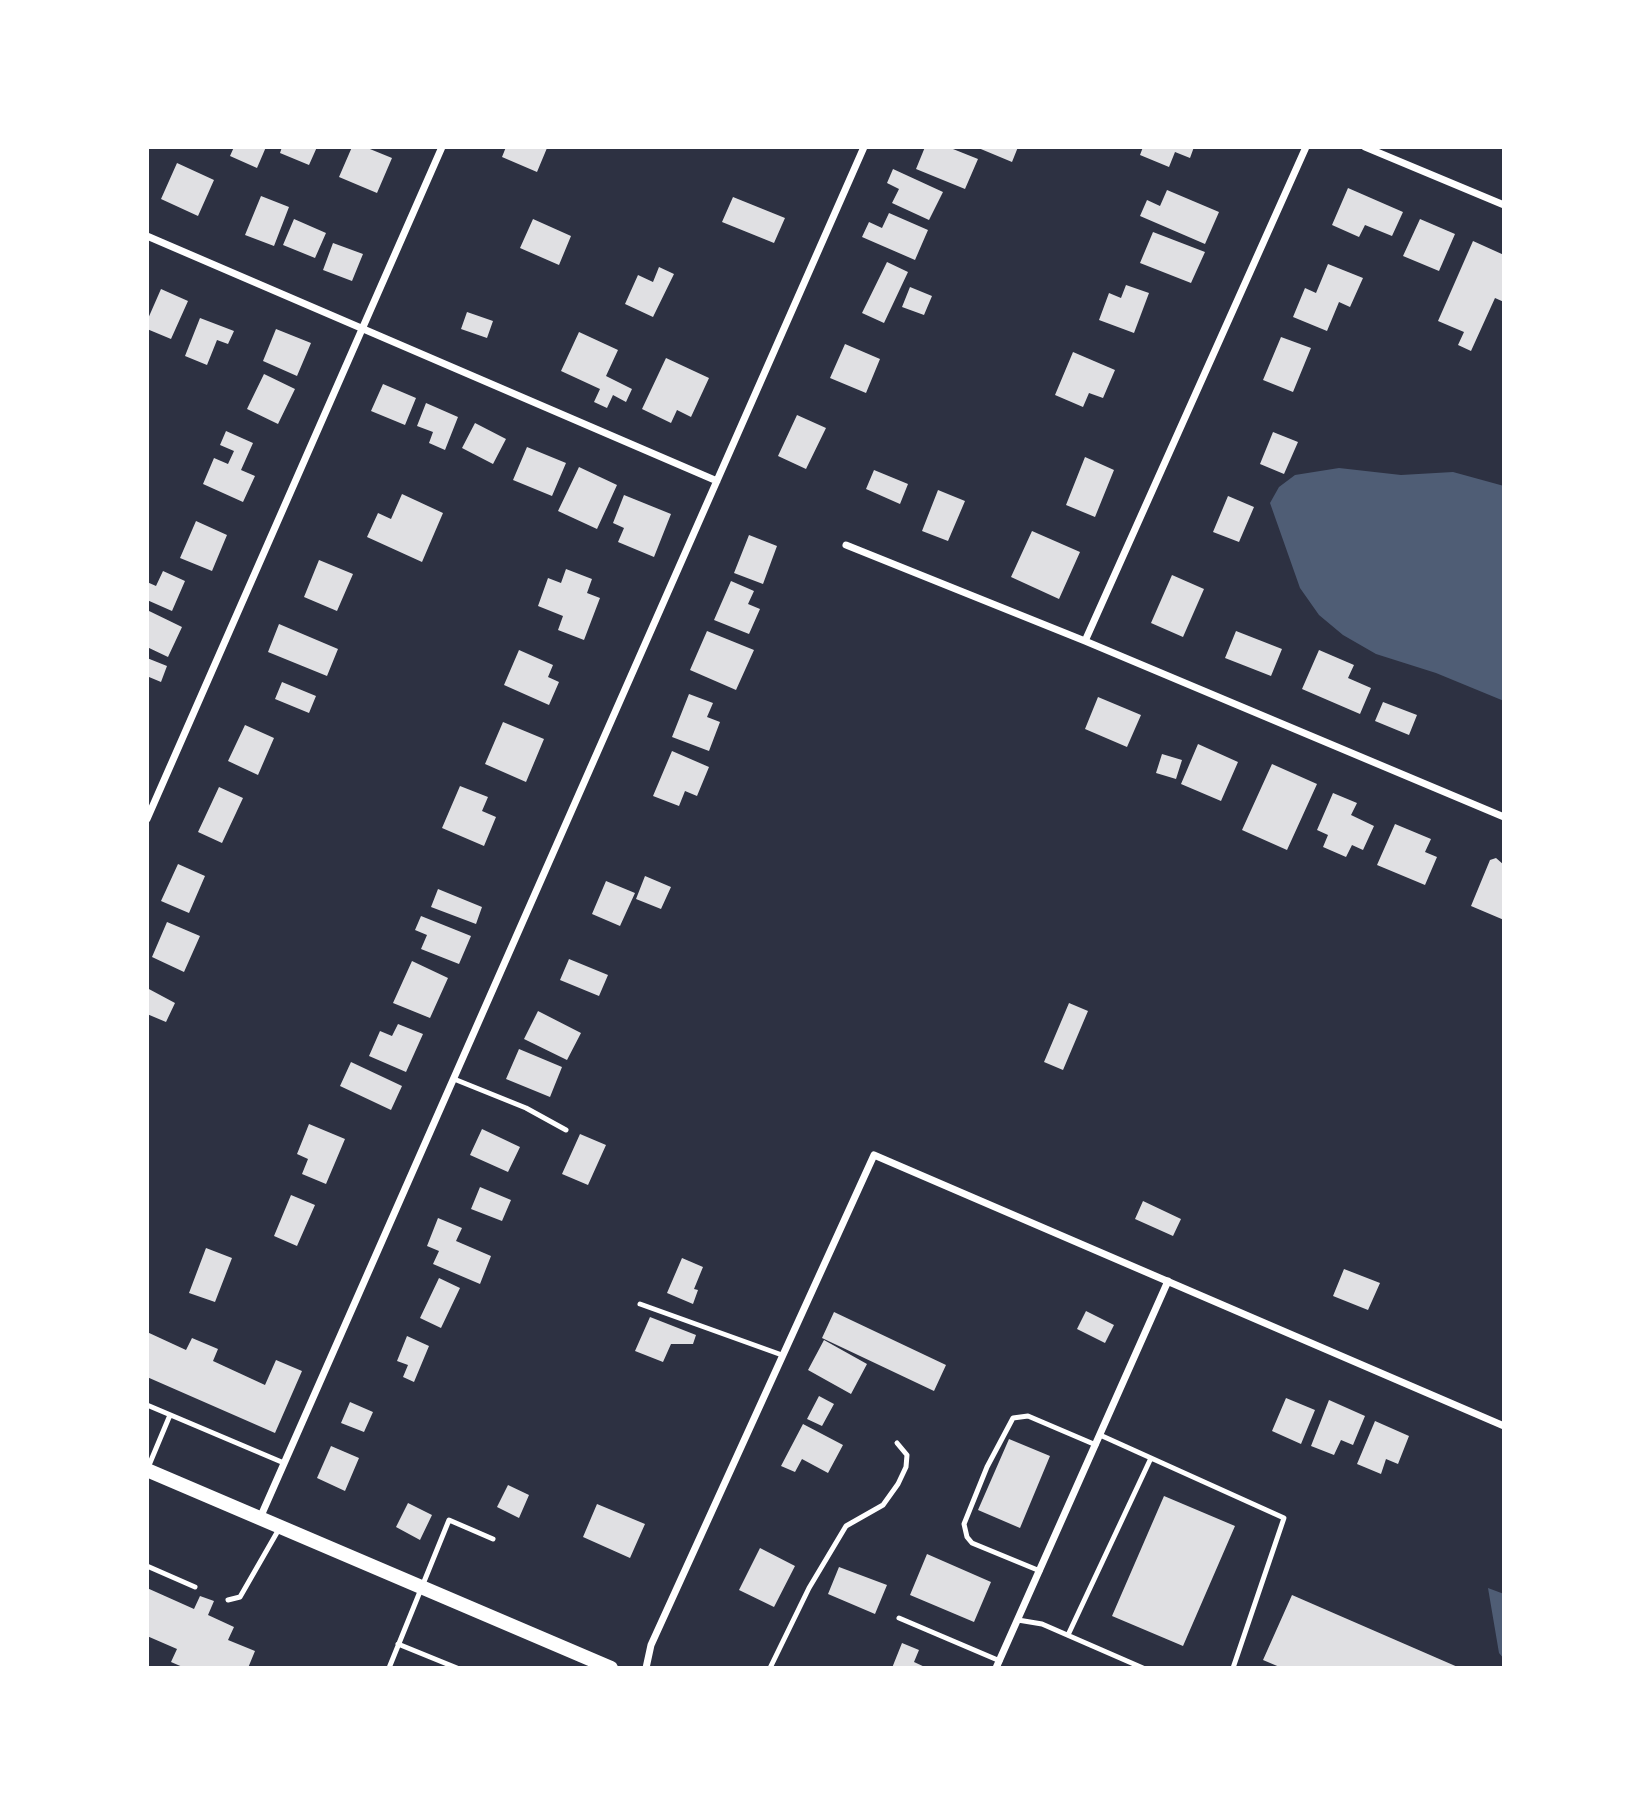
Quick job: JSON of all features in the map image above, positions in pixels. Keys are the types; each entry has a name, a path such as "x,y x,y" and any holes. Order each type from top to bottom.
{"main road":[{"path":"147,1470 611,1668"}],"street":[{"path":"147,819 442,147"},
{"path":"260,1518 864,147"},
{"path":"1085,641 1306,147"},
{"path":"1365,147 1504,205"},
{"path":"147,236 717,481"},
{"path":"846,545 1085,641 1504,817"},
{"path":"646,1668 651,1645 874,1154 1504,1426"},
{"path":"998,1664 1168,1281"}],"lane":[{"path":"454,1079 526,1108 566,1130"},
{"path":"640,1304 782,1355"},
{"path":"147,1405 284,1463"},
{"path":"147,1470 170,1415"},
{"path":"1040,1571 972,1543 967,1537 964,1524 987,1467 1013,1418 1028,1416 1096,1445"},
{"path":"1100,1435 1284,1518 1233,1668"},
{"path":"770,1668 809,1588 846,1525 883,1505 898,1483 906,1467 907,1455 897,1443"},
{"path":"1068,1635 1151,1458"},
{"path":"389,1668 449,1520 493,1539"},
{"path":"228,1600 240,1597 281,1527"},
{"path":"147,1566 195,1587"},
{"path":"899,1618 998,1664"},
{"path":"1018,1620 1042,1624 1143,1668"},
{"path":"398,1644 457,1668"}],"water":[{"path":"1339,468 1401,475 1453,472 1504,486 1504,701 1436,673 1376,654 1343,635 1319,615 1300,588 1270,503 1279,487 1295,475"},
{"path":"1488,1588 1504,1594 1504,1659 1499,1653"}],"building":[{"path":"234,147 266,147 257,168 230,156"},
{"path":"282,147 317,147 309,165 280,153"},
{"path":"352,147 365,147 392,158 377,193 339,177"},
{"path":"506,147 547,148 537,172 502,157"},
{"path":"925,147 948,147 978,159 965,189 916,169"},
{"path":"976,147 1018,147 1012,162"},
{"path":"1143,147 1194,147 1190,158 1175,152 1169,167 1140,155"},
{"path":"177,163 214,180 198,216 161,199"},
{"path":"893,169 943,192 929,220 892,203 899,189 887,183"},
{"path":"1348,188 1403,212 1392,236 1365,225 1359,237 1332,225"},
{"path":"1167,190 1219,212 1205,244 1140,216 1147,200 1160,206"},
{"path":"261,196 289,207 274,246 245,235"},
{"path":"733,197 785,218 774,243 722,222"},
{"path":"889,213 928,230 915,260 862,237 869,222 882,228"},
{"path":"294,219 326,233 315,258 283,245"},
{"path":"533,219 571,236 559,265 520,248"},
{"path":"1420,219 1455,234 1439,271 1403,256"},
{"path":"1153,232 1205,252 1191,283 1140,263"},
{"path":"1473,241 1504,255 1504,302 1495,298 1471,351 1458,345 1464,332 1438,321"},
{"path":"333,243 363,254 352,281 323,270"},
{"path":"887,262 908,272 884,323 862,313"},
{"path":"1328,264 1363,278 1350,307 1339,302 1327,331 1293,317 1305,288 1316,293"},
{"path":"659,267 674,274 653,317 625,304 638,275 653,282"},
{"path":"1126,285 1149,293 1134,333 1099,320 1109,293 1121,298"},
{"path":"910,287 932,296 924,315 902,307"},
{"path":"161,289 188,301 171,339 147,329 147,321"},
{"path":"467,312 493,321 487,338 461,329"},
{"path":"200,318 234,331 228,344 217,340 207,365 185,356"},
{"path":"276,329 311,343 297,376 263,361"},
{"path":"579,332 618,350 606,376 632,389 626,402 613,395 607,408 594,402 600,389 561,371"},
{"path":"1281,337 1311,348 1293,392 1263,380"},
{"path":"845,344 880,359 866,393 830,378"},
{"path":"1073,352 1115,370 1103,398 1089,393 1083,407 1055,395"},
{"path":"666,358 709,378 691,417 677,410 671,423 642,409"},
{"path":"264,374 295,389 278,424 247,409"},
{"path":"383,384 416,398 405,425 371,411"},
{"path":"426,403 458,417 445,450 429,443 433,432 417,426"},
{"path":"797,415 826,428 806,469 778,456"},
{"path":"475,423 506,439 493,464 462,448"},
{"path":"226,431 253,443 241,470 255,476 243,502 203,484 214,458 228,464 234,451 220,445"},
{"path":"1273,432 1298,442 1284,474 1260,464"},
{"path":"527,447 566,463 552,496 513,480"},
{"path":"1085,457 1114,470 1095,517 1066,505"},
{"path":"579,467 617,485 597,529 558,511"},
{"path":"874,470 908,484 900,504 866,489"},
{"path":"938,490 965,501 948,541 922,531"},
{"path":"402,494 443,513 422,562 367,537 378,513 391,519"},
{"path":"624,495 671,514 654,557 618,542 624,528 613,523"},
{"path":"1228,496 1254,507 1239,542 1213,532"},
{"path":"196,521 227,535 212,571 180,558"},
{"path":"1032,531 1080,552 1059,599 1011,577"},
{"path":"749,535 777,546 763,584 734,573"},
{"path":"319,560 353,574 337,611 304,597"},
{"path":"566,569 592,579 587,593 600,598 584,640 558,630 563,616 538,606 548,578 561,583"},
{"path":"163,571 185,581 172,611 147,600 147,582 156,586"},
{"path":"1172,575 1204,589 1183,637 1151,623"},
{"path":"731,581 754,591 748,604 760,609 749,634 714,620"},
{"path":"147,610 182,627 168,657 147,647"},
{"path":"279,624 338,649 327,676 268,652"},
{"path":"707,631 754,650 736,690 690,670"},
{"path":"1236,631 1282,649 1271,676 1225,658"},
{"path":"519,650 553,665 548,677 559,682 549,705 504,685"},
{"path":"1319,650 1354,665 1348,678 1371,688 1360,714 1302,689"},
{"path":"147,658 167,666 161,682 149,677 147,681"},
{"path":"282,682 316,696 309,713 275,699"},
{"path":"689,694 713,703 707,717 720,722 709,751 672,737"},
{"path":"1098,697 1141,715 1127,747 1085,729"},
{"path":"1383,702 1417,715 1409,735 1375,721"},
{"path":"503,722 544,739 526,782 485,764"},
{"path":"245,725 274,738 258,775 228,761"},
{"path":"1198,744 1238,762 1221,801 1181,784"},
{"path":"672,751 709,767 697,796 685,791 679,806 653,796"},
{"path":"1162,754 1182,760 1176,779 1156,773"},
{"path":"1272,764 1317,784 1287,850 1242,830"},
{"path":"460,786 488,797 482,811 496,817 484,846 442,828"},
{"path":"219,787 243,798 222,843 198,832"},
{"path":"1333,793 1357,803 1351,815 1374,826 1363,850 1352,845 1346,857 1323,847 1328,835 1317,830"},
{"path":"1395,824 1431,839 1425,852 1437,857 1425,885 1377,865"},
{"path":"1496,858 1504,865 1504,920 1471,906 1490,860"},
{"path":"178,864 205,876 189,913 161,901"},
{"path":"645,876 671,887 661,909 636,899"},
{"path":"606,881 635,893 620,926 592,914"},
{"path":"438,889 482,907 476,924 431,907"},
{"path":"421,916 471,936 459,964 421,949 427,935 415,930"},
{"path":"167,922 200,936 184,972 152,957"},
{"path":"569,959 608,975 599,996 560,980"},
{"path":"412,961 448,978 430,1018 393,1003"},
{"path":"147,988 175,1003 166,1022 147,1014"},
{"path":"1069,1003 1088,1011 1063,1070 1044,1062"},
{"path":"538,1011 581,1033 567,1060 524,1039"},
{"path":"398,1024 423,1034 406,1072 369,1056 380,1031 392,1036"},
{"path":"519,1049 562,1067 550,1097 506,1079"},
{"path":"351,1062 402,1086 391,1110 340,1086"},
{"path":"309,1124 345,1139 326,1184 302,1174 308,1159 297,1154"},
{"path":"482,1129 520,1147 508,1172 470,1155"},
{"path":"580,1134 606,1145 588,1185 562,1174"},
{"path":"480,1187 511,1200 502,1221 471,1209"},
{"path":"291,1195 315,1205 297,1246 274,1236"},
{"path":"1143,1201 1181,1219 1173,1236 1135,1219"},
{"path":"438,1218 462,1228 456,1241 491,1256 480,1284 433,1264 439,1251 427,1246"},
{"path":"206,1248 232,1258 215,1302 189,1293"},
{"path":"682,1258 703,1267 694,1289 698,1290 693,1304 667,1293"},
{"path":"1344,1269 1380,1283 1368,1310 1333,1296"},
{"path":"439,1278 460,1288 441,1328 420,1318"},
{"path":"1086,1311 1114,1325 1105,1343 1077,1329"},
{"path":"834,1312 946,1365 934,1391 822,1338"},
{"path":"650,1317 696,1335 693,1344 671,1344 663,1362 635,1351"},
{"path":"147,1332 186,1350 192,1338 218,1349 213,1361 265,1385 276,1360 302,1371 275,1433 147,1377"},
{"path":"407,1336 429,1346 414,1382 403,1377 408,1365 397,1361"},
{"path":"824,1340 867,1364 851,1394 808,1370"},
{"path":"819,1396 834,1404 822,1426 807,1419"},
{"path":"1286,1398 1315,1410 1301,1444 1272,1431"},
{"path":"1329,1400 1365,1416 1353,1445 1341,1440 1334,1455 1311,1446"},
{"path":"350,1402 373,1412 364,1432 341,1423"},
{"path":"1375,1421 1409,1436 1398,1464 1386,1459 1381,1474 1357,1464"},
{"path":"803,1424 843,1445 828,1473 802,1459 795,1472 781,1466"},
{"path":"1009,1439 1050,1456 1020,1528 978,1510"},
{"path":"331,1446 359,1458 345,1491 317,1478"},
{"path":"508,1485 529,1495 519,1518 497,1507"},
{"path":"1164,1496 1235,1526 1183,1646 1112,1616"},
{"path":"408,1503 432,1515 420,1540 396,1527"},
{"path":"597,1504 645,1524 630,1558 583,1537"},
{"path":"760,1548 795,1566 774,1607 739,1590"},
{"path":"927,1554 991,1582 974,1622 910,1595"},
{"path":"839,1567 887,1585 875,1614 828,1594"},
{"path":"147,1588 194,1609 200,1596 214,1601 208,1615 234,1627 228,1640 255,1651 248,1668 185,1668 171,1662 177,1649 147,1636"},
{"path":"1292,1595 1460,1668 1282,1668 1263,1660"},
{"path":"902,1643 919,1650 914,1662 927,1668 892,1668"}]}
